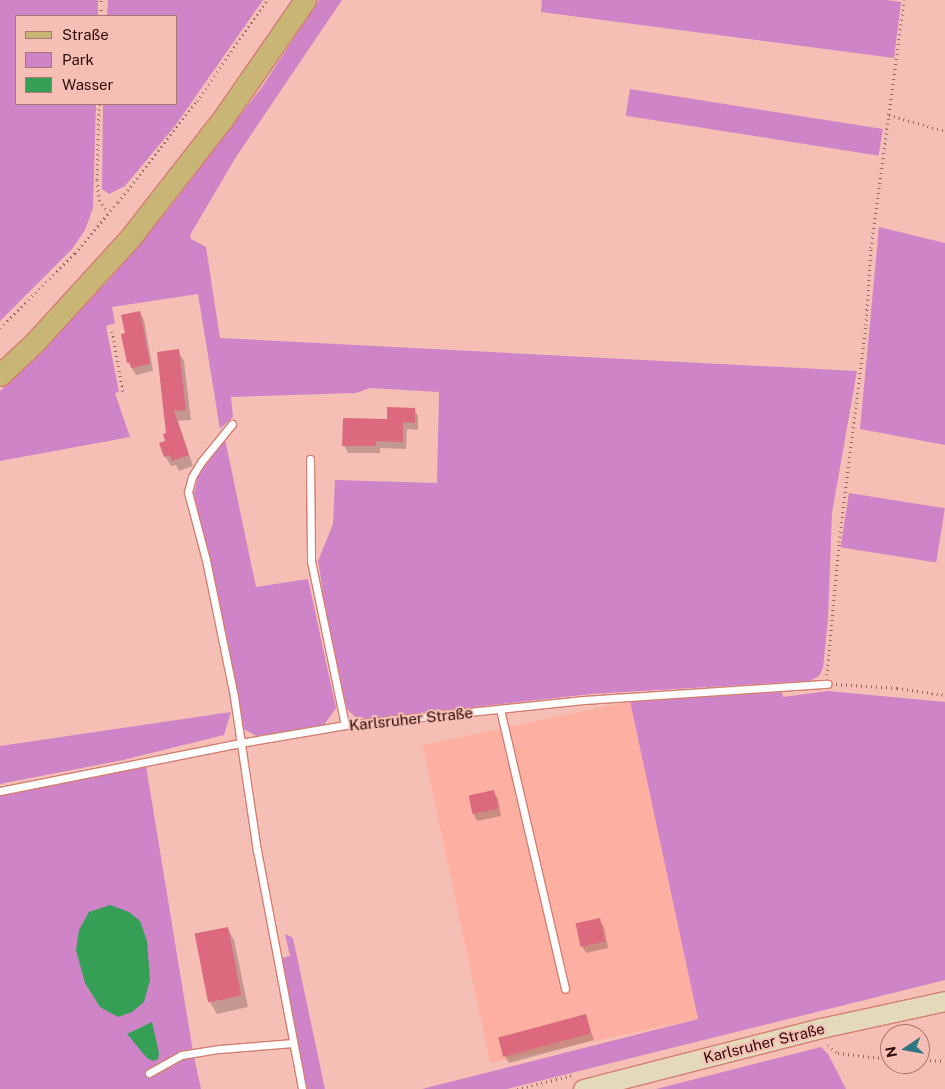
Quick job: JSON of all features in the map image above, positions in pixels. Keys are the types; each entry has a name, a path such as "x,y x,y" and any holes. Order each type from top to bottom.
{"main road":[{"path":"0,375 35,342 130,238 222,120 305,0"},
{"name":"Karlsruher Straße","path":"583,1089 821,1028 945,1000"}],"lane":[{"path":"232,424 201,462 192,477 188,492 206,560 234,697 257,850 302,1089"},
{"path":"310,459 311,561 345,725"},
{"name":"Karlsruher Straße","path":"0,791 240,742 345,725 584,700 827,684"},
{"path":"500,709 565,989"},
{"path":"149,1073 181,1055 230,1048 293,1043"}],"path":[{"path":"101,15 102,0"},
{"path":"0,328 75,253 197,101 267,0"},
{"path":"904,0 871,248 866,325 838,542 827,684 897,688 945,695"},
{"path":"99,105 96,180 99,200 107,212"},
{"path":"889,115 945,130"},
{"path":"112,331 123,392"},
{"path":"821,1028 825,1042 838,1053 880,1057"},
{"path":"930,1060 945,1061"}],"shaded area":[{"path":"630,701 698,1019 490,1063 423,745"}],"green space":[{"path":"0,0 98,0 98,15 15,15 15,105 96,105 93,208 85,230 72,249 0,321"},
{"path":"108,0 263,0 175,126 125,186 109,194 102,189 103,105 178,105 178,15 107,15"},
{"path":"319,0 342,0 236,157 190,235 191,239 206,247 220,338 857,371 832,513 828,619 823,668 819,676 810,681 591,694 366,719 355,717 347,709 326,612 318,561 333,524 335,480 437,483 439,392 370,388 356,393 231,397 233,417 220,429 198,294 112,307 115,323 106,326 119,392 115,393 130,437 0,461 0,391 110,279 168,210 262,87"},
{"path":"542,0 886,0 901,2 894,58 541,12"},
{"path":"630,89 883,129 879,156 626,116"},
{"path":"879,227 945,243 945,445 860,429"},
{"path":"225,439 256,587 308,579 336,708 324,725 256,736 244,729 194,494 198,476"},
{"path":"849,493 945,508 936,562 840,547"},
{"path":"828,691 945,702 945,980 507,1089 422,1089 698,1019 630,701 782,692 783,697"},
{"path":"231,712 224,735 123,760 0,784 0,746"},
{"path":"146,766 193,1052 201,1089 0,1089 0,796"},
{"path":"285,934 293,938 325,1089 307,1089 281,958 290,956"},
{"path":"821,1047 828,1054 846,1089 656,1089"}],"water":[{"path":"110,905 129,912 140,921 147,941 150,980 144,1002 132,1012 118,1017 100,1007 85,983 76,950 79,930 89,912"},
{"path":"152,1022 159,1053 158,1059 153,1061 147,1058 127,1034"}],"building":[{"path":"140,311 150,364 131,368 130,362 127,363 121,334 125,333 121,315"},
{"path":"179,349 186,410 174,411 189,455 172,461 170,455 164,457 159,443 165,441 163,434 166,433 157,352"},
{"path":"387,407 415,408 415,423 403,422 403,442 376,441 376,446 342,446 343,418 387,419"},
{"path":"494,790 498,809 473,814 469,795"},
{"path":"600,918 605,941 581,947 576,923"},
{"path":"228,927 241,996 208,1002 195,933"},
{"path":"586,1014 591,1033 503,1057 498,1038"}]}
